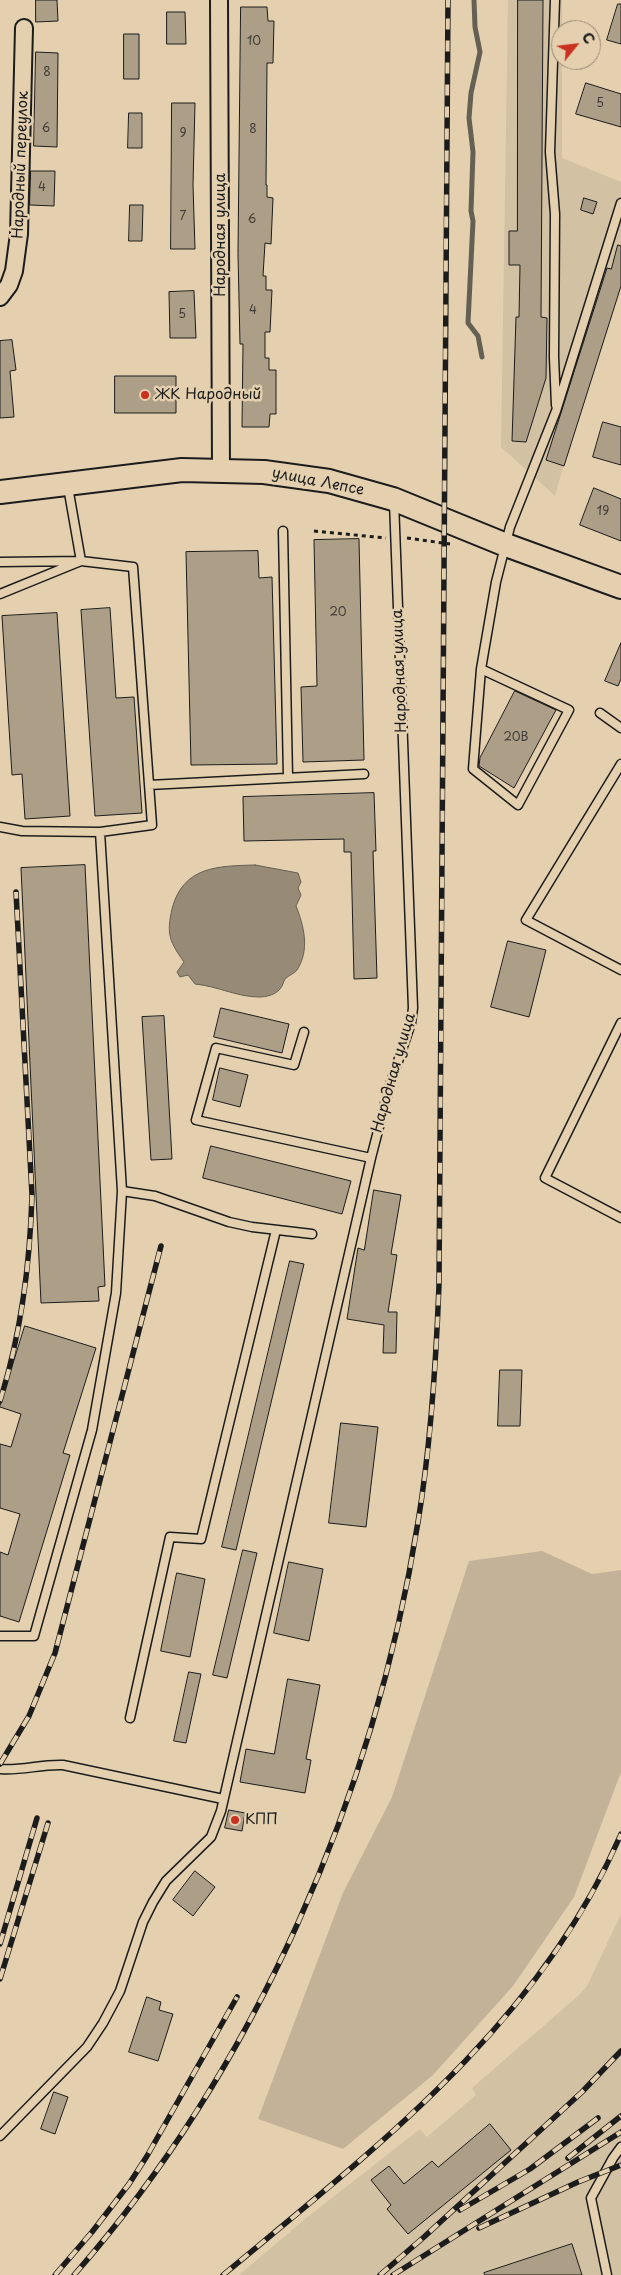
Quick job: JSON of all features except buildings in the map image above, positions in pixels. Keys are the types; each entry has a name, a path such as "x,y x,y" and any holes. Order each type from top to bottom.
{"main road":[{"name":"улица Лепсе","path":"0,492 154,472 222,469 264,472 329,482 394,499 506,545 621,587"}],"street":[{"name":"Народная улица","path":"219,0 222,469"},
{"name":"Народный переулок","path":"0,297 9,285 14,271 20,234 24,28"}],"lane":[{"path":"555,0 550,152 556,214 554,357 556,412"},
{"path":"481,669 569,710 518,805 473,768 481,669 496,582 510,527 556,412 621,202"},
{"path":"67,482 81,561"},
{"name":"Народная улица","path":"0,2136 87,2047 103,2023 120,1991 143,1922 153,1902 172,1875 211,1837 221,1811 371,1158 389,1088 412,1023 413,1008 394,499"},
{"path":"283,531 288,777"},
{"path":"0,594 81,561"},
{"path":"0,562 81,561 133,567 152,825 100,832 22,831 0,827"},
{"path":"600,713 621,728"},
{"path":"621,764 526,920 621,970"},
{"path":"149,785 364,774"},
{"path":"0,1636 34,1636 92,1430 116,1293 122,1191 100,832"},
{"path":"621,1023 545,1178 621,1218"},
{"path":"304,1032 294,1065 216,1048 196,1120 371,1158"},
{"path":"122,1191 155,1196 229,1222 312,1234"},
{"path":"130,1718 170,1537 201,1539 276,1230"},
{"path":"0,1769 13,1770 39,1765 63,1765 223,1799"},
{"path":"606,2275 591,2198 613,2158 621,2148"}],"shaded area":[{"path":"508,0 562,0 562,20 551,20 551,70 562,70 562,158 621,182 621,258 555,496 501,447"},
{"path":"255,865 298,873 301,882 298,888 301,895 296,906 303,930 305,946 297,970 285,979 282,987 276,993 262,997 251,997 195,984 188,975 180,977 177,972 184,962 172,943 169,925 177,895 184,884 193,876 215,868"},
{"path":"542,1551 592,1574 621,1570 621,1772 574,1897 513,1986 433,2075 343,2149 258,2119 343,1893 392,1797 469,1561"},
{"path":"621,1914 621,2275 239,2275 305,2219 420,2129 427,2137 476,2095 472,2088 587,1986"}],"waterway":[{"path":"474,0 475,27 480,52 471,93 469,118 473,152 471,211 473,221 468,323 478,336 482,357"}],"railway":[{"path":"74,2275 139,2194 198,2108 251,2017 298,1923 338,1825 372,1725 398,1624 418,1522 432,1404 439,1285 448,0"},
{"path":"0,1401 19,1325 27,1273 32,1195 16,892"},
{"path":"0,1764 29,1716 55,1653 161,1246"},
{"path":"0,1944 37,1818"},
{"path":"0,1979 48,1823"},
{"path":"223,2275 339,2179 395,2129 449,2078 500,2023 546,1965 587,1902 621,1834"},
{"path":"55,2275 92,2232 129,2184 147,2156 237,1997"},
{"path":"380,2275 582,2092 621,2051"},
{"path":"568,2158 621,2116"},
{"path":"460,2210 530,2169 598,2118"},
{"path":"393,2275 621,2132"},
{"path":"479,2228 578,2182 621,2165"}],"place":[{"name":"ЖК Народный","path":"145,395"},
{"name":"КПП","path":"235,1820"}]}
